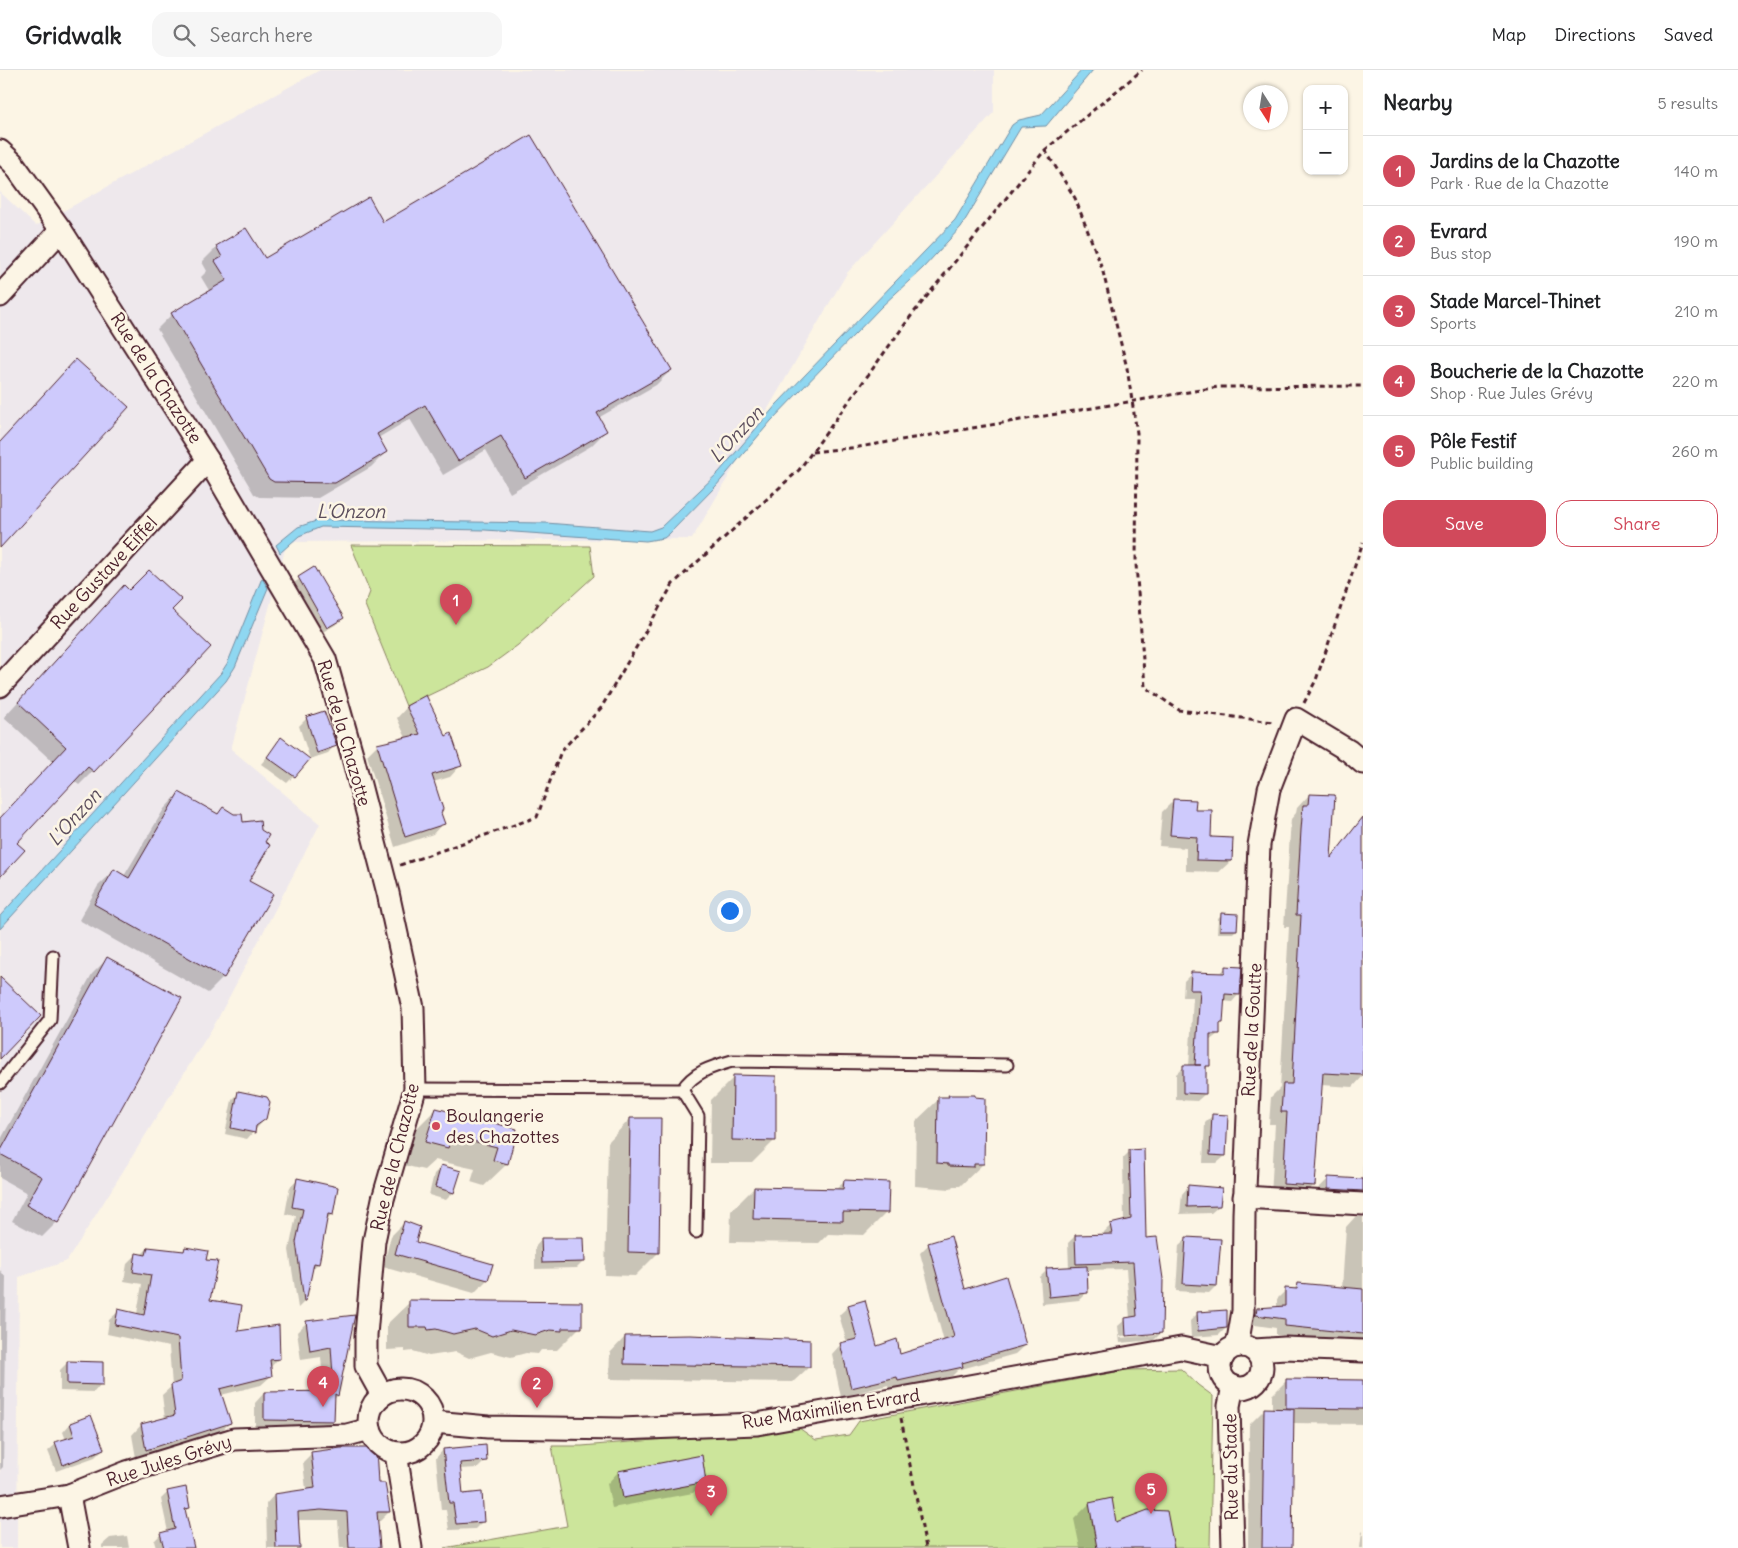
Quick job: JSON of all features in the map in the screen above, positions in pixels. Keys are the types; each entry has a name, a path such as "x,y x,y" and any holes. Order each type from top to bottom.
{"street":[{"name":"Rue de la Chazotte","path":"0,152 13,162 61,230 208,460 325,660 352,754 382,871 413,1008 415,1089 383,1199 374,1241 366,1366 382,1395"},
{"path":"0,296 61,230"},
{"name":"Rue Gustave Eiffel","path":"0,686 208,460"},
{"path":"1295,722 1349,751 1363,763"},
{"name":"Rue de la Goutte","path":"1238,1351 1243,1311 1244,1197 1259,845 1269,789 1295,722"},
{"path":"1244,1197 1363,1204"},
{"name":"Rue Maximilien Evrard","path":"434,1422 488,1427 620,1429 757,1424 1181,1348 1238,1351 1285,1348 1363,1351"},
{"path":"1238,1351 1258,1355 1262,1368 1257,1380 1246,1387 1233,1386 1223,1377 1220,1364 1238,1351"},
{"name":"Rue du Stade","path":"1233,1386 1230,1406 1233,1548"},
{"path":"405,1389 416,1392 426,1400 432,1410 434,1422 432,1433 418,1450 396,1453 384,1449 375,1440 370,1429 369,1416 374,1404 382,1395 393,1390 405,1389"},
{"name":"Rue Jules Grévy","path":"0,1506 69,1495 127,1472 234,1438 346,1435 370,1429"},
{"path":"396,1453 411,1548"},
{"path":"69,1495 79,1548"}],"lane":[{"path":"0,1083 50,1020 53,956"},
{"path":"682,1090 690,1079 708,1067 732,1061 1007,1065"},
{"path":"415,1089 682,1090"},
{"path":"682,1090 698,1116 696,1232"}],"path":[{"path":"382,871 537,817 561,751 601,708 673,584 799,470 911,316 1045,150 1142,70"},
{"path":"1045,150 1075,198 1102,268 1127,368 1137,433 1136,564 1145,687 1180,710 1295,722 1316,680 1363,542"},
{"path":"812,452 859,447 1218,387 1363,386"},
{"path":"898,1398 926,1548"}],"shaded area":[{"path":"320,70 994,70 994,112 847,273 692,539 287,542 231,749 320,824 216,1022 67,1261 19,1277 17,1548 0,1548 0,192 36,226"}],"green space":[{"path":"351,545 590,546 594,576 518,645 488,667 406,706 365,605 370,592"},
{"path":"1181,1369 1213,1396 1210,1548 444,1548 567,1526 552,1446 582,1446 799,1428 816,1440 849,1435 859,1421 1126,1370"}],"water":[{"path":"1082,70 1093,70 1046,126 1021,127 961,227 923,268 882,306 771,421 716,486 664,538 646,541 485,530 321,527 299,536 280,553 276,545 298,527 319,520 546,523 650,531 661,527 719,472 777,404 955,220 1012,125 1019,120 1041,115"},
{"path":"262,578 268,588 235,667 226,681 0,929 0,916 221,673 228,662"}],"building":[{"path":"531,135 672,370 597,413 607,431 525,478 501,436 458,461 425,405 377,434 387,452 335,483 274,482 269,479 171,313 227,280 215,261 222,257 216,246 246,228 265,258 369,197 383,222"},
{"path":"76,359 129,407 0,548 0,442"},
{"path":"314,567 344,618 327,628 298,577"},
{"path":"149,570 182,600 172,610 211,647 94,772 88,767 17,843 25,850 0,877 0,818 66,747 18,702 124,585 129,590"},
{"path":"426,695 446,736 451,733 462,766 432,775 443,809 441,813 445,824 405,837 377,744 420,734 406,706"},
{"path":"324,711 337,746 317,753 306,717"},
{"path":"281,737 310,759 295,777 267,757"},
{"path":"179,792 218,814 223,807 234,814 242,814 243,822 260,820 261,830 269,835 265,842 270,845 249,881 273,894 224,978 94,904 114,869 129,878"},
{"path":"1309,794 1335,795 1331,858 1363,817 1363,1075 1323,1073 1315,1186 1283,1184 1287,1112 1281,1112 1283,1084 1292,1084 1301,915 1296,915 1303,805 1308,805"},
{"path":"1173,799 1196,800 1195,810 1212,810 1211,837 1233,838 1232,861 1196,860 1197,837 1170,835"},
{"path":"1221,913 1238,914 1237,930 1220,930"},
{"path":"107,957 182,998 58,1223 26,1205 42,1177 0,1154 0,1152"},
{"path":"1225,966 1242,967 1240,995 1225,994 1223,1023 1220,1023 1220,1034 1210,1034 1210,1066 1206,1066 1206,1094 1183,1093 1183,1065 1195,1065 1200,990 1190,990 1191,972 1225,973"},
{"path":"0,977 41,1016 0,1059"},
{"path":"733,1075 776,1076 776,1141 732,1140"},
{"path":"238,1091 267,1097 270,1102 266,1119 256,1126 255,1133 231,1128"},
{"path":"948,1095 975,1095 975,1097 985,1098 984,1164 974,1164 974,1167 948,1166 948,1164 937,1163 938,1097 949,1097"},
{"path":"436,1108 517,1129 508,1164 493,1160 497,1147 452,1136 448,1148 425,1142"},
{"path":"1212,1114 1228,1115 1226,1156 1210,1155"},
{"path":"630,1118 661,1118 659,1253 628,1252"},
{"path":"1144,1149 1146,1238 1157,1237 1163,1279 1162,1333 1126,1336 1125,1318 1137,1316 1133,1262 1076,1264 1075,1235 1112,1234 1110,1224 1131,1219 1129,1150"},
{"path":"441,1165 461,1171 454,1193 435,1187"},
{"path":"1328,1177 1363,1179 1363,1191 1328,1189"},
{"path":"297,1178 338,1187 333,1215 328,1214 319,1264 314,1263 306,1301 304,1301 296,1242 303,1209 292,1207"},
{"path":"844,1180 889,1182 888,1213 843,1212 843,1221 753,1219 754,1187 843,1189"},
{"path":"1188,1185 1222,1188 1220,1206 1187,1207"},
{"path":"404,1221 420,1227 416,1242 493,1264 488,1280 395,1254"},
{"path":"951,1236 965,1289 1006,1276 1026,1345 962,1363 963,1367 898,1381 897,1377 851,1388 840,1343 857,1339 848,1305 865,1300 877,1346 897,1339 900,1354 954,1337 928,1243"},
{"path":"1186,1237 1221,1239 1217,1286 1183,1284"},
{"path":"541,1238 584,1238 585,1262 542,1263"},
{"path":"148,1247 184,1251 185,1247 208,1251 206,1260 218,1261 210,1300 242,1305 238,1331 279,1325 280,1359 270,1360 272,1376 220,1389 231,1423 146,1450 141,1424 175,1415 171,1385 181,1381 178,1338 115,1325 118,1309 144,1315 151,1275 133,1272 136,1253 146,1255"},
{"path":"1087,1266 1088,1293 1049,1297 1046,1268"},
{"path":"1298,1283 1363,1289 1363,1334 1285,1326 1285,1319 1256,1315 1257,1308 1285,1306 1285,1288 1297,1289"},
{"path":"409,1300 582,1302 582,1328 562,1328 562,1331 550,1330 535,1335 511,1330 492,1336 475,1329 453,1334 436,1329 428,1330 427,1327 409,1327"},
{"path":"1227,1310 1227,1328 1198,1331 1197,1312"},
{"path":"355,1315 338,1396 335,1394 334,1421 264,1420 264,1392 334,1391 331,1347 310,1351 306,1321"},
{"path":"690,1335 810,1340 810,1367 624,1364 625,1336"},
{"path":"67,1361 103,1362 103,1385 67,1384"},
{"path":"1286,1379 1363,1380 1363,1409 1286,1408"},
{"path":"1264,1408 1294,1409 1292,1548 1262,1548"},
{"path":"91,1415 104,1449 63,1465 55,1442 74,1436 70,1423"},
{"path":"486,1445 487,1461 460,1463 463,1494 482,1492 484,1522 456,1524 453,1503 449,1503 443,1449"},
{"path":"341,1448 376,1448 378,1483 385,1483 390,1512 377,1512 380,1548 349,1548 347,1512 321,1510 298,1512 300,1548 276,1548 274,1494 315,1488 311,1452"},
{"path":"702,1455 706,1482 623,1498 618,1471"},
{"path":"186,1487 190,1508 185,1509 194,1548 164,1548 160,1533 175,1529 167,1491"},
{"path":"1112,1498 1116,1522 1148,1510 1167,1511 1174,1548 1097,1548 1089,1503"}],"place":[{"name":"Jardins de la Chazotte","path":"456,625"},
{"name":"Boulangerie des Chazottes","path":"436,1126"},
{"name":"Boucherie de la Chazotte","path":"323,1407"},
{"name":"Evrard","path":"537,1408"},
{"name":"Pôle Festif","path":"1151,1514"},
{"name":"Stade Marcel-Thinet","path":"711,1516"}],"water label":[{"name":"L'Onzon","path":"736,434"},
{"name":"L'Onzon","path":"351,511"},
{"name":"L'Onzon","path":"74,817"}]}
